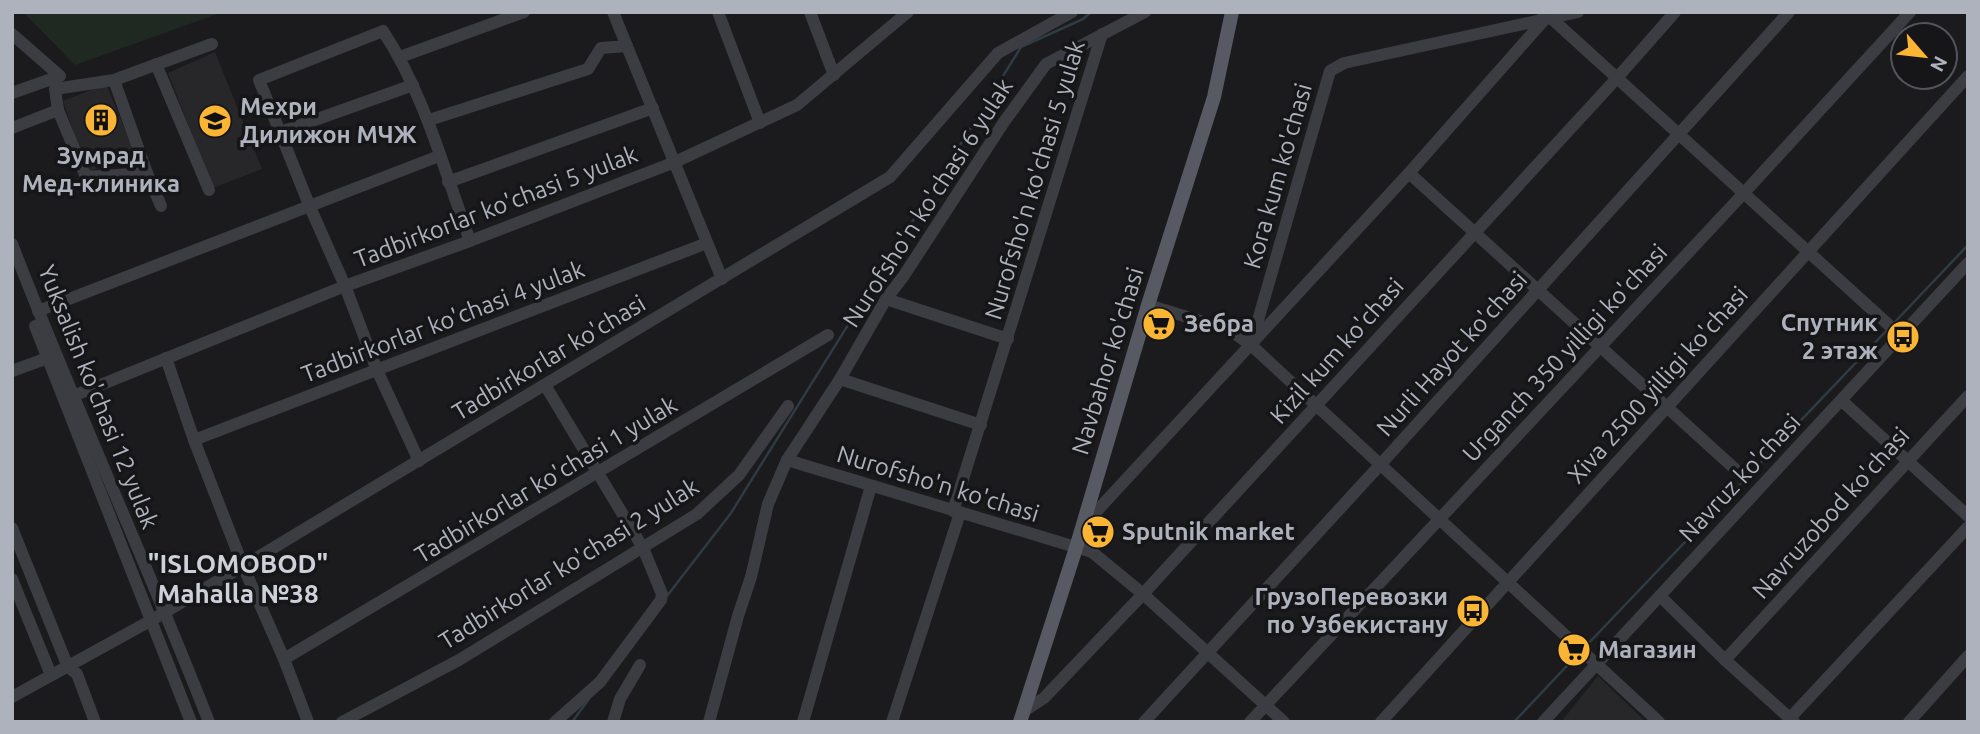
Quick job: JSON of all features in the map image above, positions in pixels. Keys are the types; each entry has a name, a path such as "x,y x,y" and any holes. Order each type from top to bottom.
{"main road":[{"name":"Navbahor ko'chasi","path":"1022,717 1214,97 1231,12"}],"street":[{"path":"400,57 524,12"},
{"path":"613,12 722,279"},
{"path":"718,12 760,122"},
{"path":"810,12 834,75"},
{"name":"Tadbirkorlar ko'chasi","path":"12,697 166,612 890,177 998,52 1072,12"},
{"name":"Nurofsho'n ko'chasi 6 yulak","path":"709,722 751,577 768,504 787,460 840,380 886,299 1046,64 1144,12"},
{"name":"Kora kum ko'chasi","path":"1251,345 1330,71 1344,63 1578,12"},
{"name":"Kizil kum ko'chasi","path":"1022,717 1044,698 1143,594 1675,12"},
{"name":"Nurli Hayot ko'chasi","path":"1144,722 1789,12"},
{"name":"Urganch 350 yilligi ko'chasi","path":"1250,722 1910,12"},
{"name":"Tadbirkorlar ko'chasi 5 yulak","path":"73,396 345,286 675,162 797,105 902,14"},
{"path":"1546,17 1901,336"},
{"name":"Kora kum ko'chasi","path":"1082,527 1409,173 1546,17"},
{"path":"419,461 377,370 259,80 383,31 400,57 429,120 470,241"},
{"path":"12,34 57,82 58,110 86,177 147,173"},
{"name":"Nurofsho'n ko'chasi 5 yulak","path":"892,722 1102,34"},
{"path":"12,93 57,82 114,80 212,44"},
{"path":"429,120 588,69 601,48 628,46"},
{"path":"156,64 209,190"},
{"name":"Xiva 2500 yilligi ko'chasi","path":"1381,722 1968,76"},
{"path":"114,80 161,206"},
{"path":"281,132 413,85"},
{"path":"448,182 653,108"},
{"path":"12,128 58,110"},
{"path":"38,311 439,156"},
{"path":"1409,173 1735,469"},
{"name":"Tadbirkorlar ko'chasi 4 yulak","path":"194,440 707,243"},
{"name":"Yuksalish ko'chasi 12 yulak","path":"12,244 150,621 191,722"},
{"name":"Navruz ko'chasi","path":"1543,722 1968,263"},
{"name":"Yuksalish ko'chasi 12 yulak","path":"12,267 73,396 166,612 209,722"},
{"name":"Nurofsho'n ko'chasi 5 yulak","path":"886,299 1009,339"},
{"path":"1148,305 1230,330 1251,345 1659,722"},
{"name":"Tadbirkorlar ko'chasi 1 yulak","path":"284,659 828,335"},
{"path":"12,371 52,356"},
{"path":"166,358 194,440 307,722"},
{"path":"840,380 981,425"},
{"path":"545,385 643,548 662,594 662,600 600,682 555,722"},
{"name":"Navruzobod ko'chasi","path":"1726,660 1968,396"},
{"path":"1841,400 1968,516"},
{"name":"Tadbirkorlar ko'chasi 2 yulak","path":"342,722 459,660 697,514 740,475 788,406"},
{"name":"Nurofsho'n ko'chasi","path":"787,460 1091,552 1143,594 1284,722"},
{"path":"803,722 871,486"},
{"path":"1660,596 1792,720 1968,527"},
{"path":"12,528 68,667 77,674 95,722"},
{"path":"12,579 51,675"},
{"path":"166,659 182,652"},
{"path":"1909,722 1968,656"},
{"path":"613,722 620,699 640,665"}],"shaded area":[{"path":"23,12 223,12 75,65"},
{"name":"Мехри Дилижон МЧЖ","path":"215,52 262,169 213,188 168,73"},
{"path":"106,84 141,168 113,160 88,173 63,101"},
{"path":"1598,676 1646,722 1561,722"}],"waterway":[{"path":"667,596 731,513 1021,47 1083,19 1091,12"},
{"path":"1893,324 1968,245"},
{"path":"1584,648 1888,329"},
{"path":"1514,722 1579,653"},
{"path":"572,722 589,699"}],"place":[{"name":"Зумрад Мед-клиника","path":"101,120"},
{"name":"Мехри Дилижон МЧЖ","path":"215,121"},
{"name":"Зебра","path":"1159,324"},
{"name":"Спутник 2 этаж","path":"1903,337"},
{"name":"Sputnik market","path":"1098,532"},
{"name":"ГрузоПеревозки по Узбекистану","path":"1473,611"},
{"name":"Магазин","path":"1574,650"}],"district":[{"name":"\"ISLOMOBOD\" Mahalla №38","path":"238,579"}]}
